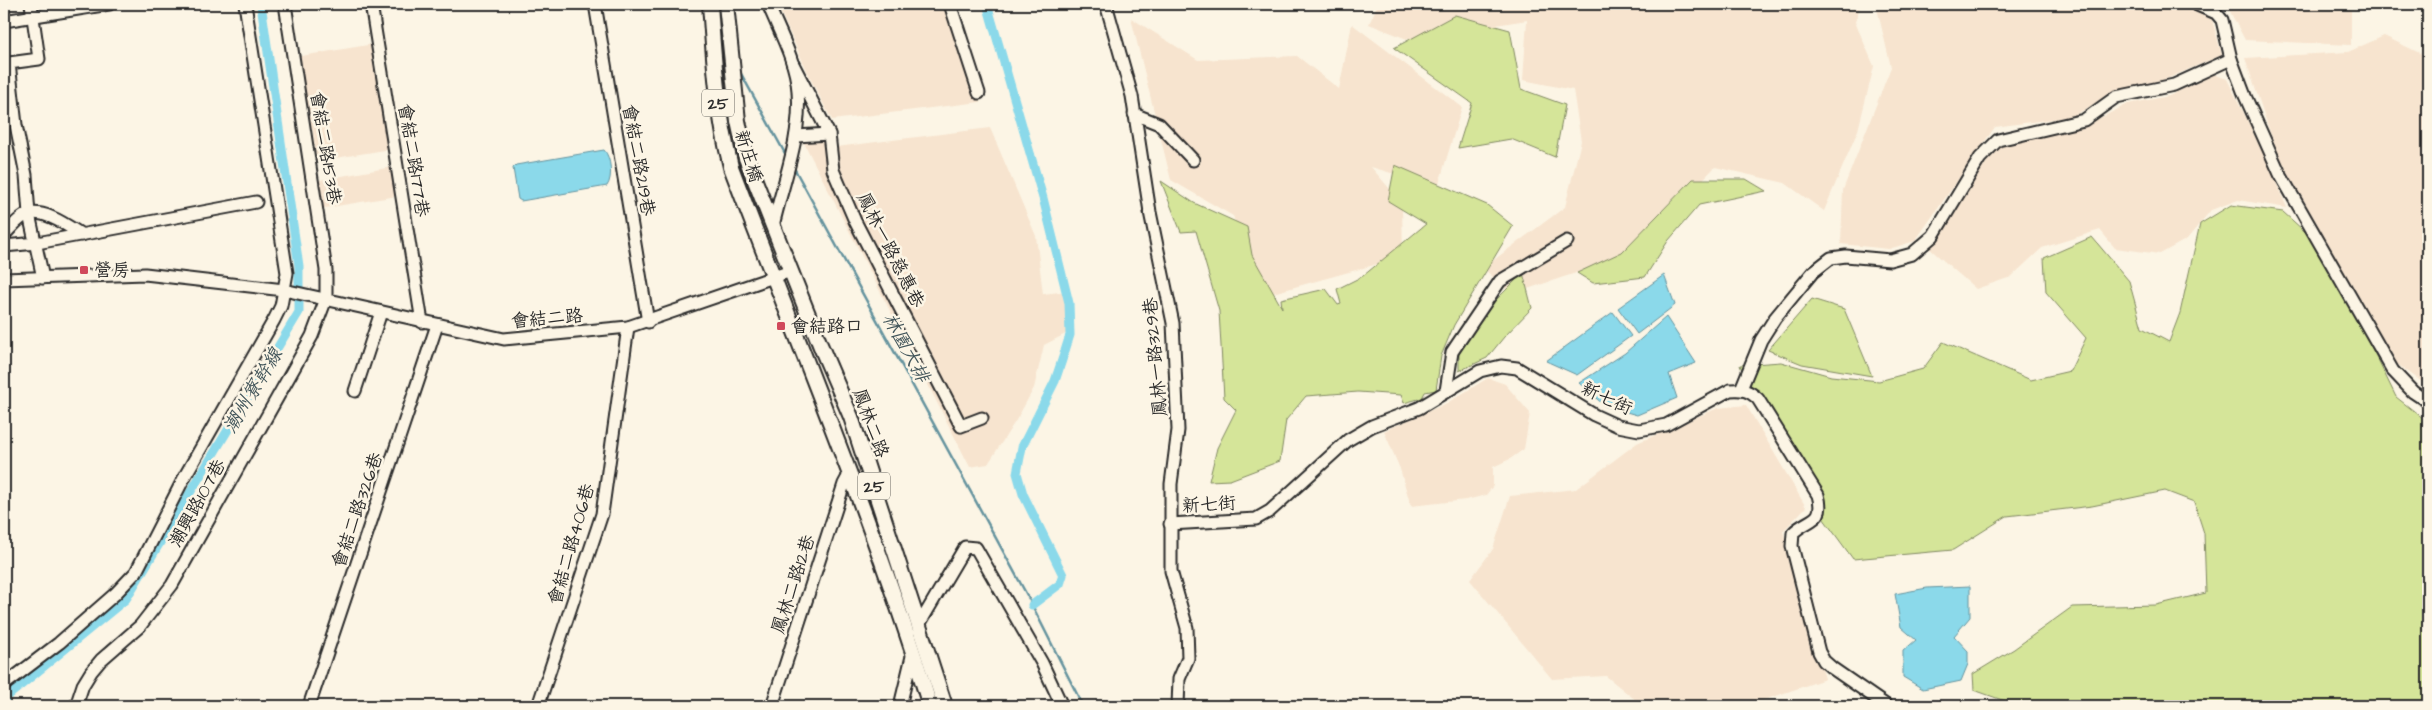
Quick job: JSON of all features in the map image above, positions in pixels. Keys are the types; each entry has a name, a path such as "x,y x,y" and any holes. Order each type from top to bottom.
{"main road":[{"name":"新庄橋","path":"710,4 716,88 721,126 731,167 772,278"},
{"name":"新庄橋","path":"726,4 738,120 746,158 773,226"},
{"name":"25","path":"773,226 791,271"},
{"name":"鳳林二路","path":"791,271 851,417 920,624 945,706"},
{"name":"鳳林二路","path":"772,278 850,473 914,652 930,706"}],"street":[{"path":"31,4 38,59 6,64 26,175 29,214 37,243 43,278"},
{"path":"4,20 109,4"},
{"path":"4,685 59,643 115,594 136,572 185,476 281,306 286,290 287,274 245,4"},
{"name":"會結二路153巷","path":"286,4 326,270 323,298"},
{"name":"會結二路177巷","path":"371,4 422,322"},
{"name":"會結二路219巷","path":"595,4 648,322"},
{"path":"768,4 793,64"},
{"path":"950,4 979,93"},
{"name":"鳳林一路329巷","path":"1106,4 1132,96 1150,212 1173,322 1178,430 1171,484 1171,571 1187,628 1188,658 1178,679 1178,706"},
{"path":"2195,4 2216,13 2222,20 2231,58 2245,96 2280,174 2393,371 2413,392 2428,402"},
{"path":"1887,706 1832,668 1824,661 1820,652 1792,546 1793,533 1815,520 1820,510 1818,495 1758,399 1751,392 1741,390 1761,340 1775,318 1813,272 1831,258 1846,256 1890,260 1912,254 1933,236 1980,158 1998,140 2084,120 2116,97 2174,85 2231,58"},
{"name":"鳳林一路慈惠巷","path":"793,64 829,134 833,170 856,221 961,426 982,418"},
{"name":"新庄橋","path":"773,226 796,136 798,91 793,64"},
{"path":"1134,114 1159,124 1193,160"},
{"path":"796,136 829,134"},
{"path":"4,246 37,243 256,202"},
{"path":"4,235 23,217 29,214 53,217 82,235"},
{"path":"1446,391 1452,352 1500,280 1568,241"},
{"name":"會結二路","path":"286,290 504,339 628,328 791,271"},
{"path":"4,280 145,274 286,290"},
{"name":"潮興路107巷","path":"76,706 83,685 91,672 101,660 140,626 172,586 241,460 296,366 315,329 323,298"},
{"path":"354,391 381,312"},
{"name":"會結二路326巷","path":"309,706 437,325"},
{"name":"會結二路406巷","path":"538,706 602,514 628,328"},
{"name":"新七街","path":"1170,524 1256,519 1270,511 1348,440 1372,426 1419,408 1480,371 1501,366 1517,368 1594,415 1618,426 1639,430 1666,425 1730,390 1741,390"},
{"name":"鳳林二路12巷","path":"772,706 844,484 850,473"},
{"path":"920,624 965,548 976,548 1042,663 1062,706"},
{"path":"900,706 914,652"}],"shaded area":[{"path":"777,4 942,4 980,102 832,120 812,82"},
{"path":"1378,4 1861,4 1855,22 1874,66 1858,130 1824,211 1785,183 1715,167 1628,256 1512,294 1483,268 1565,207 1581,141 1573,90 1523,80 1527,20 1407,39 1369,24"},
{"path":"1876,4 2184,4 2212,20 2222,55 2166,79 2113,92 2074,116 1995,127 1915,241 1889,249 1841,244 1843,190 1891,67"},
{"path":"2226,4 2351,4 2351,45 2245,40"},
{"path":"1131,18 1198,60 1297,56 1339,89 1352,24 1462,107 1438,187 1371,167 1402,203 1403,257 1262,296 1233,216 1171,180"},
{"path":"2384,36 2428,57 2428,386 2397,364 2278,156 2245,58 2348,52"},
{"path":"374,44 391,149 317,161 312,127 306,128 295,57"},
{"path":"2213,74 2227,79 2262,150 2287,208 2238,200 2211,210 2187,239 2160,254 2115,248 2100,230 2042,248 2011,277 1976,289 1929,248 1985,164 2001,146 2043,134 2080,128 2128,104 2169,96"},
{"path":"990,128 1036,236 1043,294 1068,291 1073,330 1044,345 1034,388 1018,417 988,464 970,467 802,139 819,134 828,148"},
{"path":"392,167 397,196 319,209 314,181"},
{"path":"1488,378 1505,384 1530,413 1524,449 1510,459 1493,467 1493,486 1486,495 1466,500 1411,506 1400,469 1384,431 1447,403"},
{"path":"1746,405 1806,507 1783,531 1825,679 1747,706 1643,706 1606,676 1552,679 1470,580 1493,549 1510,496 1576,489 1637,443 1718,408"}],"green space":[{"path":"1455,15 1510,30 1521,89 1565,105 1555,157 1511,139 1458,148 1472,103 1394,48"},
{"path":"1395,165 1487,205 1513,226 1454,325 1441,356 1436,390 1425,392 1422,398 1404,403 1401,395 1358,392 1306,396 1286,420 1280,461 1230,480 1209,481 1217,448 1236,410 1224,398 1219,311 1196,231 1181,232 1161,181 1194,203 1247,227 1252,255 1282,308 1281,299 1326,289 1338,305 1341,304 1337,289 1363,276 1426,224 1388,201"},
{"path":"1693,179 1746,179 1766,191 1699,205 1668,241 1645,277 1593,283 1577,273 1622,252"},
{"path":"2231,205 2283,212 2323,248 2396,397 2428,422 2428,706 2019,706 1974,690 1973,674 2014,649 2072,607 2156,605 2206,593 2204,533 2194,502 2165,491 2092,506 2007,516 1953,550 1853,559 1818,511 1805,468 1790,463 1769,425 1756,408 1740,365 1781,362 1831,376 1879,381 1923,369 1943,342 2031,380 2070,371 2086,338 2046,292 2044,258 2092,237 2129,281 2142,328 2169,342 2180,313 2200,224"},
{"path":"1523,273 1532,308 1487,358 1459,371 1459,352 1485,311"},
{"path":"1812,299 1844,309 1872,376 1802,364 1768,350"}],"water":[{"path":"604,150 608,157 610,168 610,178 607,186 521,201 518,199 513,168 516,165"},
{"path":"1664,275 1675,305 1637,334 1618,308"},
{"path":"1613,312 1631,336 1577,375 1546,361"},
{"path":"1666,317 1696,363 1669,374 1677,398 1637,415 1605,406 1579,383 1625,353"},
{"path":"1970,586 1970,617 1954,636 1968,651 1968,664 1961,681 1923,689 1903,677 1903,651 1916,640 1901,627 1895,594 1927,588"}],"waterway":[{"name":"潮州寮幹線","path":"4,699 126,599 299,312 299,266 261,4"},
{"path":"987,4 1043,198 1069,303 1070,335 1055,381 1022,447 1017,473 1023,494 1063,575 1060,584 1032,605"},
{"name":"林園大排","path":"717,30 724,43"},
{"name":"林園大排","path":"739,70 787,157"},
{"name":"林園大排","path":"793,166 1028,597 1083,706"}],"place":[{"name":"營房","path":"84,270"},
{"name":"會結路口","path":"781,326"}]}
